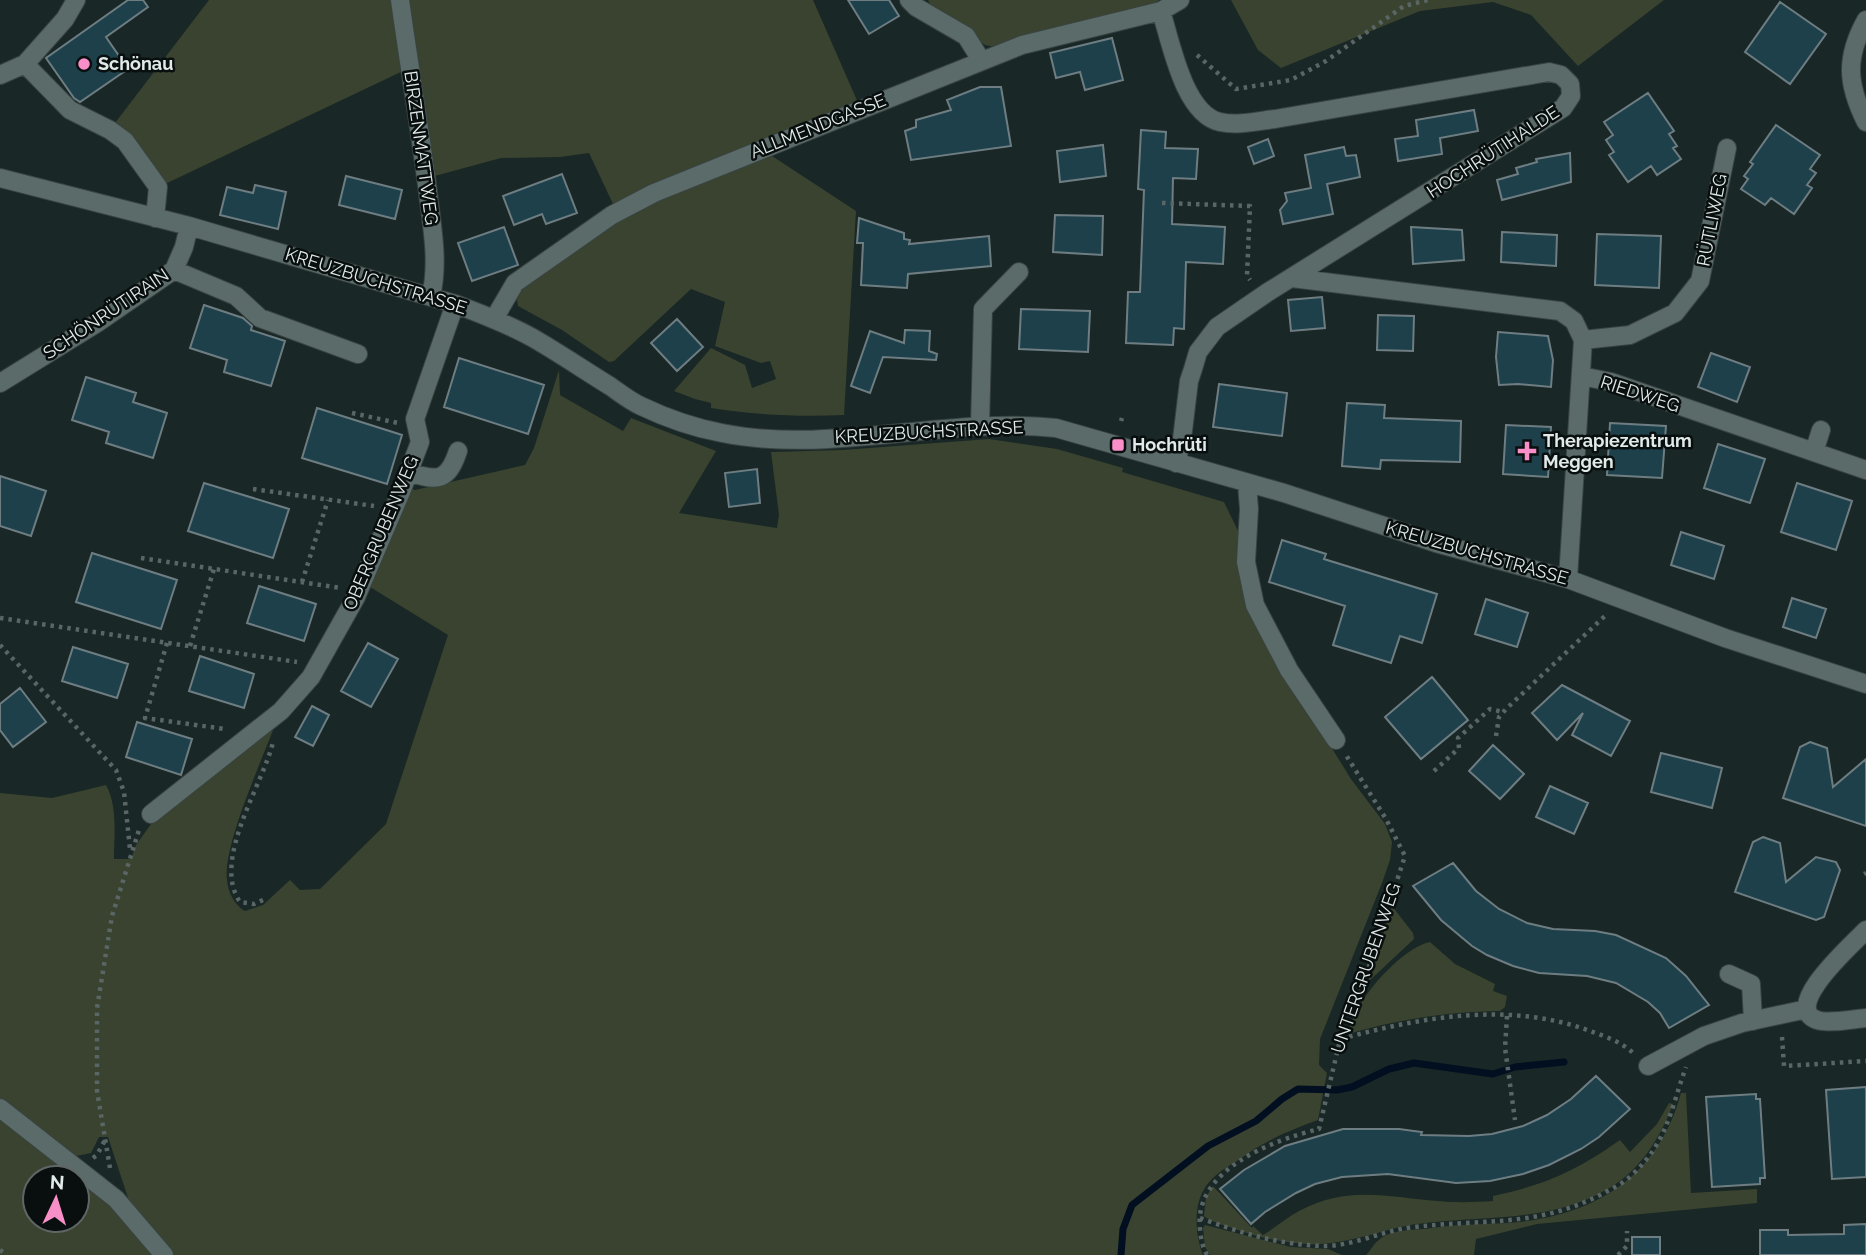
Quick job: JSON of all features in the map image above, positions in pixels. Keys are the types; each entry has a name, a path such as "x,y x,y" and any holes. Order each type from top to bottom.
{"street":[{"path":"0,75 25,64 65,19 76,0"},
{"name":"BIRZENMATTWEG","path":"400,0 420,125 431,219 436,275 431,296"},
{"path":"909,0 916,7 966,36 981,60"},
{"name":"ALLMENDGASSE","path":"494,319 514,283 612,215 654,192 1022,45 1161,11 1180,0"},
{"name":"HOCHRÜTIHALDE","path":"1161,11 1188,94 1202,113 1219,122 1275,119 1549,72 1561,75 1570,84 1571,96 1563,108 1217,327 1198,352 1189,381 1182,439 1176,463"},
{"path":"1866,20 1856,38 1849,62 1858,107 1866,122"},
{"path":"25,64 70,110 110,130 125,141 158,187 155,218"},
{"name":"RÜTLIWEG","path":"1583,340 1630,335 1675,313 1700,281 1727,148"},
{"name":"KREUZBUCHSTRASSE","path":"0,178 189,226 455,304 532,338 640,405 689,425 764,439 810,439 980,425 1056,428 1284,493 1436,543 1568,579 1725,638 1866,684"},
{"name":"SCHÖNRÜTIRAIN","path":"0,383 97,323 174,270 189,226"},
{"path":"174,270 236,296 260,318 358,354"},
{"path":"980,425 984,309 1019,272"},
{"path":"1293,278 1560,310 1574,321 1583,340"},
{"name":"OBERGRUBENWEG","path":"151,814 281,711 311,677 359,591 409,472 420,442 415,419 455,304"},
{"name":"RIEDWEG","path":"1583,340 1581,376 1611,382 1866,470"},
{"path":"1568,579 1581,376"},
{"path":"1814,452 1821,430"},
{"path":"409,472 425,478 443,477 453,467 458,451"},
{"path":"1247,484 1249,509 1246,562 1255,606 1289,670 1336,740"},
{"path":"1866,930 1818,980 1808,998 1807,1009 1810,1016 1818,1021 1866,1018"},
{"path":"1729,974 1751,984 1753,1021"},
{"path":"1648,1066 1696,1040 1753,1021 1807,1009"},
{"path":"0,1108 116,1199 164,1255"}],"path":[{"path":"1190,47 1236,89 1291,80 1326,61 1404,6 1428,0"},
{"path":"1162,203 1250,206 1247,275 1252,284"},
{"path":"352,413 403,424 415,419"},
{"path":"253,489 394,509"},
{"path":"302,582 328,500"},
{"path":"141,558 359,591"},
{"path":"190,646 214,569"},
{"path":"1496,736 1499,717 1503,712 1610,611"},
{"path":"0,618 318,665"},
{"path":"167,643 145,718 252,733"},
{"path":"0,645 116,770 124,792 130,853"},
{"path":"1434,771 1459,748 1458,738 1490,709 1503,712"},
{"path":"262,900 254,904 240,902 232,885 231,870 235,847 247,809 272,749 281,711"},
{"name":"UNTERGRUBENWEG","path":"1199,1218 1203,1198 1213,1183 1239,1163 1268,1144 1319,1129 1340,1040 1361,991 1405,856 1386,819 1336,740"},
{"path":"116,1199 97,1091 96,1019 112,916 136,833 151,814"},
{"path":"1340,1040 1387,1027 1439,1018 1478,1015 1542,1018 1602,1035 1629,1049 1648,1066"},
{"path":"1507,1016 1505,1048 1515,1120"},
{"path":"1782,1038 1784,1066 1866,1061"},
{"path":"1207,1255 1202,1247 1199,1218 1244,1234 1289,1244 1328,1246 1404,1228 1519,1220 1564,1211 1619,1185 1640,1166 1666,1129 1696,1040"},
{"path":"1618,1255 1627,1246 1627,1231"},
{"path":"0,1251 7,1255"}],"green space":[{"path":"209,0 394,0 405,70 163,185 144,153 115,123"},
{"path":"404,0 813,0 859,105 614,206 589,153 560,157 501,158 431,177"},
{"path":"928,0 1158,0 1160,4 994,47 985,45 934,12"},
{"path":"1231,0 1664,0 1578,66 1531,15 1493,2 1420,11 1281,68 1258,50"},
{"path":"769,154 856,211 844,415 777,415 711,408 711,403 674,391 711,348 745,365 752,388 776,379 770,361 761,363 715,346 725,302 691,289 614,361 609,362 562,330 518,306 517,299 524,286 640,206"},
{"path":"559,370 560,395 623,431 631,418 716,451 679,513 777,528 779,515 771,452 843,450 989,439 1057,449 1123,468 1122,472 1224,502 1241,537 1270,648 1351,779 1385,824 1392,842 1390,860 1382,883 1320,1039 1319,1065 1327,1073 1318,1120 1258,1147 1219,1172 1206,1186 1198,1204 1197,1215 1198,1236 1203,1255 168,1255 128,1198 108,1137 99,1137 91,1153 71,1157 0,1105 0,793 52,798 106,785 114,812 114,859 131,859 136,845 151,824 273,721 273,730 236,827 227,865 229,889 232,898 245,911 263,905 290,880 300,890 320,889 386,824 448,635 370,587 410,488 415,490 525,465 534,448"},
{"path":"1392,906 1413,933 1414,939 1368,982"},
{"path":"1430,942 1455,964 1495,984 1493,991 1507,996 1505,1007 1500,1011 1405,1020 1348,1034 1358,1008 1379,979 1405,955"},
{"path":"1681,1093 1686,1093 1691,1193 1757,1189 1757,1203 1537,1224 1476,1239 1474,1255 1366,1255 1380,1239 1398,1232 1527,1221 1555,1216 1604,1196 1625,1182 1644,1164 1659,1144 1672,1120"},
{"path":"1669,1103 1673,1104 1662,1130 1629,1174 1606,1190 1562,1208 1517,1216 1413,1225 1320,1244 1284,1242 1260,1237 1204,1216 1206,1197 1213,1186 1252,1228 1253,1226 1263,1235 1299,1211 1317,1203 1351,1195 1452,1202 1493,1201 1493,1196 1529,1187 1574,1169 1620,1140 1630,1152 1657,1124"},
{"path":"0,1120 60,1164 21,1164 21,1234 91,1234 91,1187 120,1215 154,1255 0,1255"},
{"path":"1205,1225 1291,1247 1328,1249 1342,1255 1210,1255 1205,1247"}],"building":[{"path":"128,0 143,0 148,7 106,37 128,69 80,102 74,98 46,58"},
{"path":"848,0 889,0 899,16 869,34"},
{"path":"1780,2 1826,34 1790,84 1745,52"},
{"path":"1112,38 1123,80 1085,90 1080,72 1056,78 1050,53"},
{"path":"980,87 1001,87 1011,146 911,160 905,131 916,127 916,120 951,110 947,100"},
{"path":"1648,93 1674,131 1669,134 1677,146 1673,148 1681,159 1657,175 1651,166 1628,182 1609,155 1614,152 1606,140 1613,135 1604,122"},
{"path":"1474,110 1478,131 1440,138 1442,154 1398,161 1395,139 1418,136 1416,120"},
{"path":"1776,125 1820,155 1810,169 1816,173 1807,185 1812,188 1794,214 1771,198 1765,205 1741,189 1748,179 1744,176 1753,164 1750,162"},
{"path":"1141,130 1166,132 1165,148 1198,149 1196,179 1173,178 1172,224 1225,227 1223,264 1186,262 1184,329 1174,328 1173,345 1126,343 1128,292 1140,292 1144,190 1138,189"},
{"path":"1268,139 1274,156 1254,164 1248,147"},
{"path":"1103,145 1106,176 1060,182 1057,151"},
{"path":"1344,147 1346,156 1356,155 1360,177 1327,184 1333,214 1283,224 1280,210 1287,201 1285,193 1311,188 1305,155"},
{"path":"1570,153 1571,182 1502,200 1497,180 1518,174 1516,168 1537,162 1536,159"},
{"path":"562,174 577,213 546,224 542,214 514,225 503,196"},
{"path":"346,176 402,190 395,219 339,205"},
{"path":"255,185 286,192 278,229 220,215 227,187 253,193"},
{"path":"1055,215 1103,216 1102,255 1053,252"},
{"path":"859,218 904,233 904,239 910,240 909,244 989,236 991,266 908,274 907,288 861,285 863,243 857,243"},
{"path":"504,227 518,265 472,281 458,243"},
{"path":"1411,227 1462,230 1464,260 1413,264"},
{"path":"1502,232 1557,235 1556,266 1501,262"},
{"path":"1597,234 1661,236 1659,288 1595,285"},
{"path":"1322,297 1325,328 1291,331 1288,300"},
{"path":"204,305 243,318 252,326 251,330 285,341 271,386 224,372 227,360 190,348"},
{"path":"1021,309 1090,311 1088,352 1019,349"},
{"path":"1378,315 1414,316 1413,351 1377,350"},
{"path":"677,319 703,347 677,371 651,343"},
{"path":"905,330 930,331 929,351 937,354 936,360 883,357 870,393 851,386 870,331 904,343"},
{"path":"1498,332 1548,336 1553,360 1551,387 1499,385 1496,357"},
{"path":"1711,353 1750,367 1737,402 1698,387"},
{"path":"459,358 544,385 528,434 444,407"},
{"path":"86,377 136,393 133,402 167,413 153,458 106,443 109,432 72,420"},
{"path":"1219,384 1287,393 1282,436 1213,427"},
{"path":"1347,403 1385,405 1384,418 1461,421 1460,462 1381,460 1380,469 1342,466"},
{"path":"317,408 402,435 387,484 302,458"},
{"path":"1610,423 1666,426 1662,478 1607,475"},
{"name":"Therapiezentrum Meggen","path":"1506,425 1551,427 1548,477 1503,474"},
{"path":"1718,444 1765,459 1750,503 1704,488"},
{"path":"757,469 760,503 729,507 725,473"},
{"path":"0,476 46,491 31,536 0,526"},
{"path":"204,483 289,509 273,558 188,531"},
{"path":"1797,483 1852,501 1836,550 1781,532"},
{"path":"1681,532 1724,546 1714,579 1671,565"},
{"path":"1282,540 1326,554 1324,559 1437,594 1422,643 1400,636 1391,663 1333,645 1345,606 1269,582"},
{"path":"92,553 177,580 161,629 76,602"},
{"path":"259,586 316,604 304,641 247,623"},
{"path":"1792,598 1826,609 1816,638 1783,627"},
{"path":"1486,599 1528,613 1517,647 1475,634"},
{"path":"368,643 398,659 371,707 341,691"},
{"path":"73,647 128,664 117,698 62,681"},
{"path":"200,656 254,674 244,708 189,691"},
{"path":"1432,677 1468,720 1421,759 1385,717"},
{"path":"1562,685 1630,721 1611,756 1572,735 1583,713 1557,740 1532,713"},
{"path":"20,688 46,722 13,747 0,730 0,704"},
{"path":"312,706 329,715 313,746 295,737"},
{"path":"137,722 192,739 181,775 126,757"},
{"path":"1810,742 1827,748 1833,787 1866,759 1866,826 1783,798 1800,747"},
{"path":"1493,745 1524,774 1500,799 1469,771"},
{"path":"1661,753 1722,768 1712,808 1651,792"},
{"path":"1550,786 1588,803 1574,834 1536,817"},
{"path":"1763,837 1780,843 1786,882 1816,857 1836,862 1840,870 1824,917 1816,920 1735,892 1753,842"},
{"path":"1453,863 1476,891 1499,909 1527,923 1553,929 1616,935 1666,958 1686,976 1709,1005 1669,1028 1660,1013 1648,1002 1616,983 1587,976 1539,973 1487,955 1441,920 1413,886"},
{"path":"1596,1076 1630,1109 1581,1149 1523,1174 1490,1181 1456,1183 1388,1174 1342,1177 1315,1184 1296,1193 1251,1224 1220,1189 1244,1170 1285,1146 1343,1129 1399,1129 1422,1132 1421,1135 1469,1136 1492,1134 1523,1126 1547,1115 1571,1099"},
{"path":"1866,1087 1866,1177 1832,1179 1826,1090"},
{"path":"1756,1094 1756,1099 1760,1099 1765,1178 1760,1178 1760,1184 1712,1187 1706,1097"},
{"path":"1866,1224 1866,1255 1760,1255 1760,1230 1788,1230 1788,1235 1844,1234 1844,1225"},
{"path":"1632,1237 1660,1237 1660,1255 1632,1255"}],"waterway":[{"path":"1121,1255 1123,1229 1132,1205 1208,1146 1256,1121 1298,1089 1337,1090 1352,1087 1389,1069 1414,1063 1493,1074 1515,1067 1564,1062"}],"place":[{"name":"Schönau","path":"84,64"},
{"name":"Hochrüti","path":"1118,445"},
{"name":"Therapiezentrum Meggen","path":"1527,451"}]}
